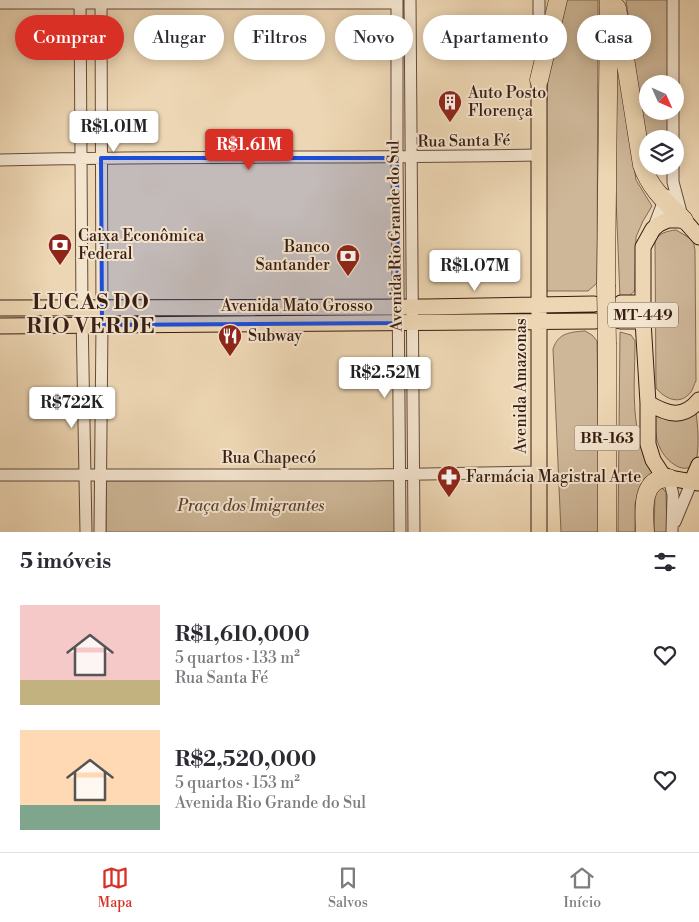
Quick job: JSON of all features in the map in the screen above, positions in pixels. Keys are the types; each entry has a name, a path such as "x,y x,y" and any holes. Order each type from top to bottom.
{"highway":[{"path":"539,80 558,0"},
{"name":"BR-163","path":"607,532 606,285 609,0"},
{"path":"616,0 642,165 649,182 684,220"},
{"path":"645,532 645,502 648,490 654,480 668,478"}],"main road":[{"name":"Avenida Amazonas","path":"539,80 539,532"},
{"path":"653,229 668,220 684,220 699,237"},
{"name":"MT-449","path":"653,229 643,247 643,322 648,403 648,444 658,469 668,478"},
{"path":"621,304 643,303"},
{"name":"Avenida Mato Grosso","path":"0,308 404,307 594,304"},
{"path":"620,321 643,322"},
{"name":"Avenida Mato Grosso","path":"0,326 595,322"},
{"path":"648,403 665,412 681,413 694,406 699,400"},
{"path":"668,478 696,482 699,465"}],"street":[{"name":"Avenida Rio Grande do Sul","path":"404,307 410,158 410,0"},
{"name":"Avenida Amazonas","path":"539,0 539,80"},
{"path":"673,0 673,75"},
{"path":"80,1 82,326 86,532"},
{"path":"0,3 80,1 397,2"},
{"path":"100,532 102,325 101,2"},
{"name":"Avenida Rio Grande do Sul","path":"397,2 396,158 414,474 414,532"},
{"name":"Rua Santa Fé","path":"0,160 539,156"},
{"path":"673,175 673,182 684,220"},
{"path":"653,229 673,182"},
{"name":"Avenida Rio Grande do Sul","path":"400,532 405,323"},
{"name":"Rua Chapecó","path":"0,475 539,472"},
{"path":"668,478 673,495 672,530"},
{"path":"672,530 696,482"}],"highlighted area":[{"path":"101,158 397,158 398,323 102,325"}],"green space":[{"path":"549,0 598,0 598,15 577,15 577,60 598,60 597,283 588,291 546,291 544,158 548,60 567,60 567,15 549,15"},
{"path":"608,0 610,0 612,15 609,15"},
{"path":"626,0 668,0 668,75 639,75 639,95 634,60 651,60 651,15 628,15"},
{"path":"610,60 619,60 636,180 652,206 636,237 635,290 630,295 620,297"},
{"path":"642,120 668,120 667,130 644,130"},
{"path":"676,230 693,240 695,250 696,381 687,396 677,400 668,398 656,388 655,241 664,233"},
{"path":"585,331 597,341 600,532 561,532 553,349 558,340 565,334"},
{"path":"620,332 631,335 635,341 634,393 636,420 642,449 654,473 642,482 635,504 635,532 618,532"},
{"path":"696,413 697,456 690,467 679,467 664,455 659,446 655,415 676,418"},
{"name":"Praça dos Imigrantes","path":"394,480 395,532 106,532 106,481"},
{"path":"660,486 666,492 667,532 654,532 655,493"}],"place":[{"name":"Auto Posto Florença","path":"450,123"},
{"name":"Caixa Econômica Federal","path":"60,266"},
{"name":"Banco Santander","path":"348,277"},
{"name":"Subway","path":"230,357"},
{"name":"Farmácia Magistral Arte","path":"449,498"}],"district":[{"name":"LUCAS DO RIO VERDE","path":"91,315"}]}
